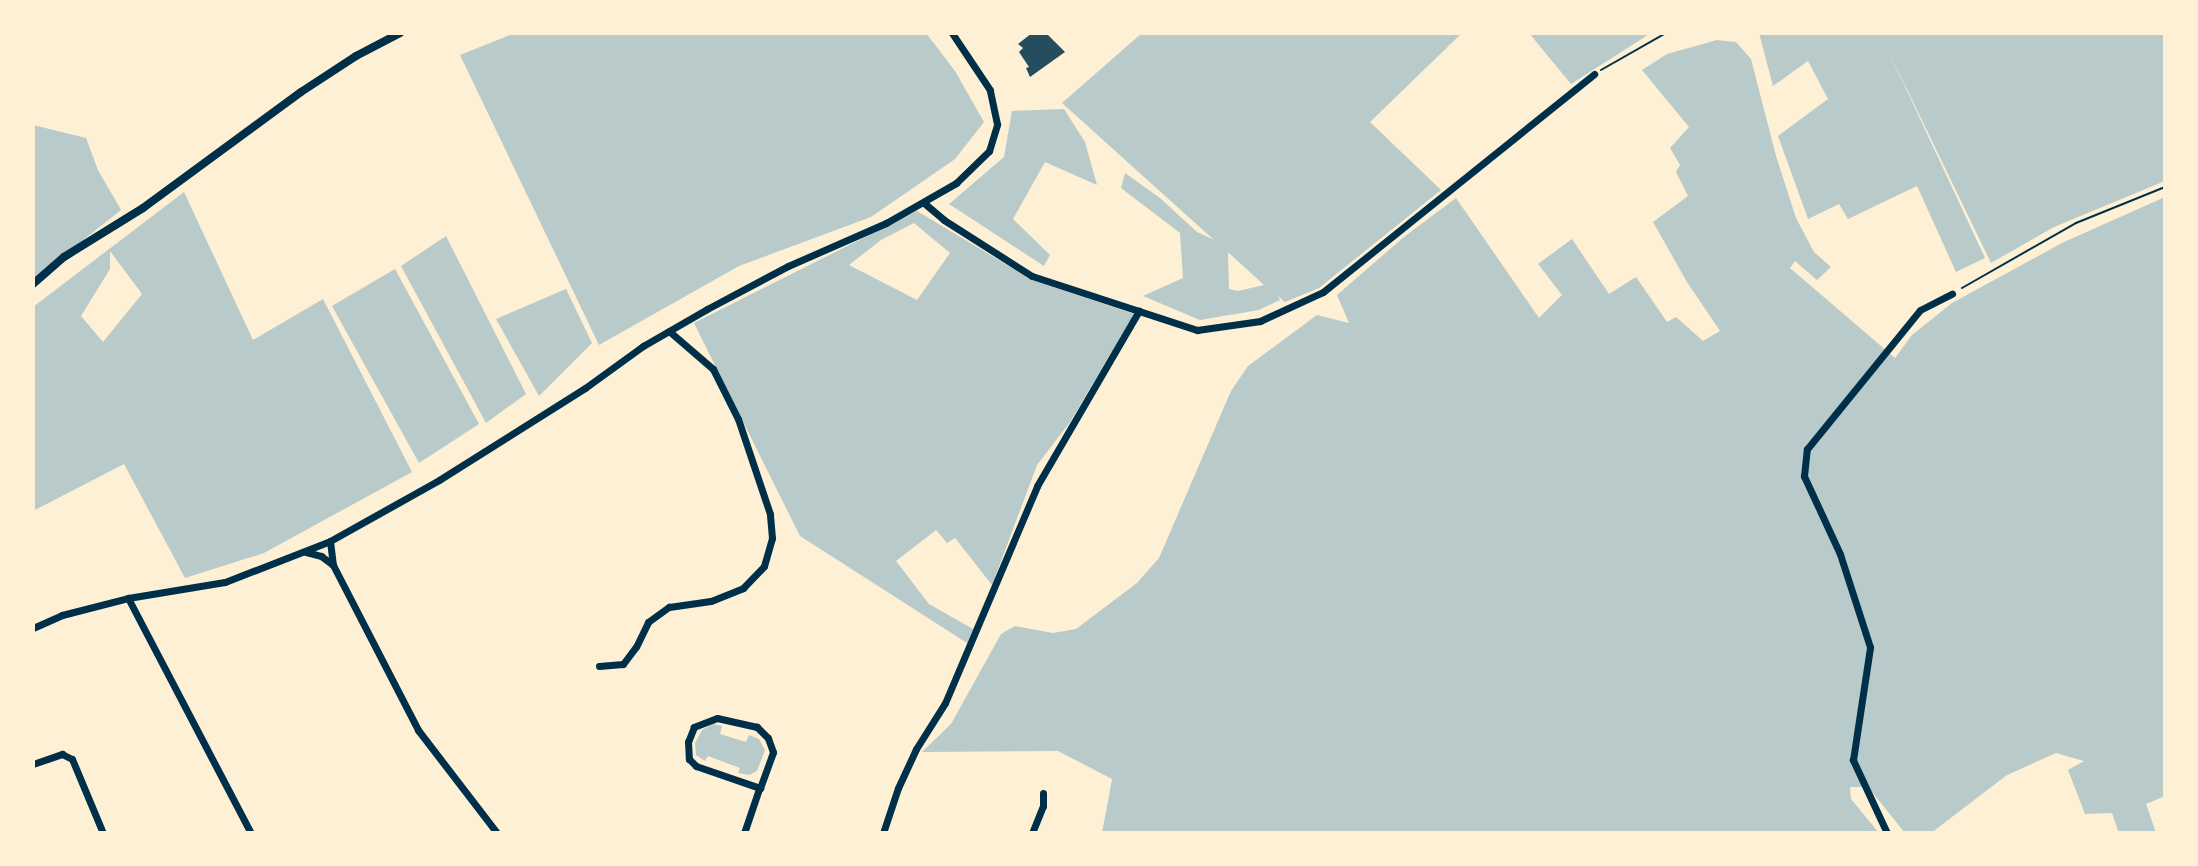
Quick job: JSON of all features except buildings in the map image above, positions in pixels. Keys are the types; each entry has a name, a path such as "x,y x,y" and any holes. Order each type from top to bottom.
{"street":[{"path":"33,284 64,257 143,208 301,92 356,56 400,33"},
{"path":"33,628 62,615 128,598 225,582 330,541 451,473 669,331 788,266 924,203 956,183 989,151 997,124 990,90 952,33"},
{"path":"924,203 944,220 1032,276 1197,330 1260,321 1323,292 1594,74"},
{"path":"1887,833 1853,760 1870,647 1840,554 1804,476 1807,449 1920,310 1952,294"},
{"path":"883,833 898,788 916,749 945,703 1037,486 1139,311"},
{"path":"599,666 623,664 636,647 648,622 668,607 711,601 743,588 764,566 772,538 770,514 738,419 713,369 669,331"},
{"path":"330,541 334,565 418,730 497,833"},
{"path":"305,552 321,556 334,565"},
{"path":"128,598 251,833"},
{"path":"744,833 773,752 768,738 757,727 717,718 694,727 688,742 689,759 696,766 760,788"},
{"path":"33,764 62,754 72,759 103,833"},
{"path":"1032,833 1042,806 1043,793"}],"path":[{"path":"1594,74 1666,33"},
{"path":"1952,294 2076,223 2165,187"}],"shaded area":[{"path":"515,33 926,33 955,71 984,122 955,159 871,217 739,266 599,345 460,55"},
{"path":"1142,33 1462,33 1370,122 1441,190 1319,288 1285,302 1278,296 1280,300 1259,310 1200,320 1143,296 1183,278 1180,233 1121,188 1125,173 1160,198 1197,232 1214,240 1062,103","holes":["1229,253 1264,285 1238,291 1229,289"]},
{"path":"1529,33 1651,33 1571,84"},
{"path":"1759,33 2165,33 2165,181 2054,227 1991,263 1887,48 1985,258 1956,272 1917,186 1848,219 1839,204 1808,219 1778,136 1828,99 1808,61 1773,86"},
{"path":"1717,40 1736,42 1751,59 1776,156 1796,218 1814,252 1831,267 1817,280 1795,261 1790,268 1895,358 1912,335 1952,303 2064,242 2165,197 2165,796 2146,804 2156,833 2119,833 2112,813 2085,814 2068,770 2084,761 2056,753 2007,775 1931,833 1905,833 1868,787 1850,787 1851,799 1879,833 1102,833 1112,779 1058,751 922,752 951,724 1001,634 1015,626 1053,633 1076,629 1137,583 1159,558 1231,391 1248,366 1317,315 1349,323 1337,295 1404,237 1456,198 1539,318 1562,295 1538,264 1572,239 1609,294 1636,277 1667,322 1676,317 1703,341 1720,331 1687,282 1653,222 1688,196 1676,172 1680,165 1670,148 1689,127 1642,70 1667,54"},
{"path":"1064,109 1085,142 1097,185 1045,162 1013,219 1050,255 1044,266 949,204 1004,157 1012,111"},
{"path":"33,125 86,138 98,170 121,210 33,280"},
{"path":"184,192 253,340 323,299 412,472 264,553 185,578 124,464 33,511 33,307","holes":["110,251 142,294 103,342 81,316 110,269"]},
{"path":"917,211 1032,280 1134,314 1070,422 1037,465 992,585 955,538 947,543 936,530 896,561 929,604 973,629 967,643 800,536 694,323","holes":["914,223 950,253 917,300 849,265 881,240"]},
{"path":"446,236 526,394 486,423 401,266"},
{"path":"395,269 479,424 419,463 332,306"},
{"path":"566,289 592,343 539,396 496,319"},
{"path":"713,724 722,726 720,734 746,742 749,735 759,739 765,750 757,771 749,775 738,773 740,768 708,756 705,761 696,755 695,743 702,730"}]}
